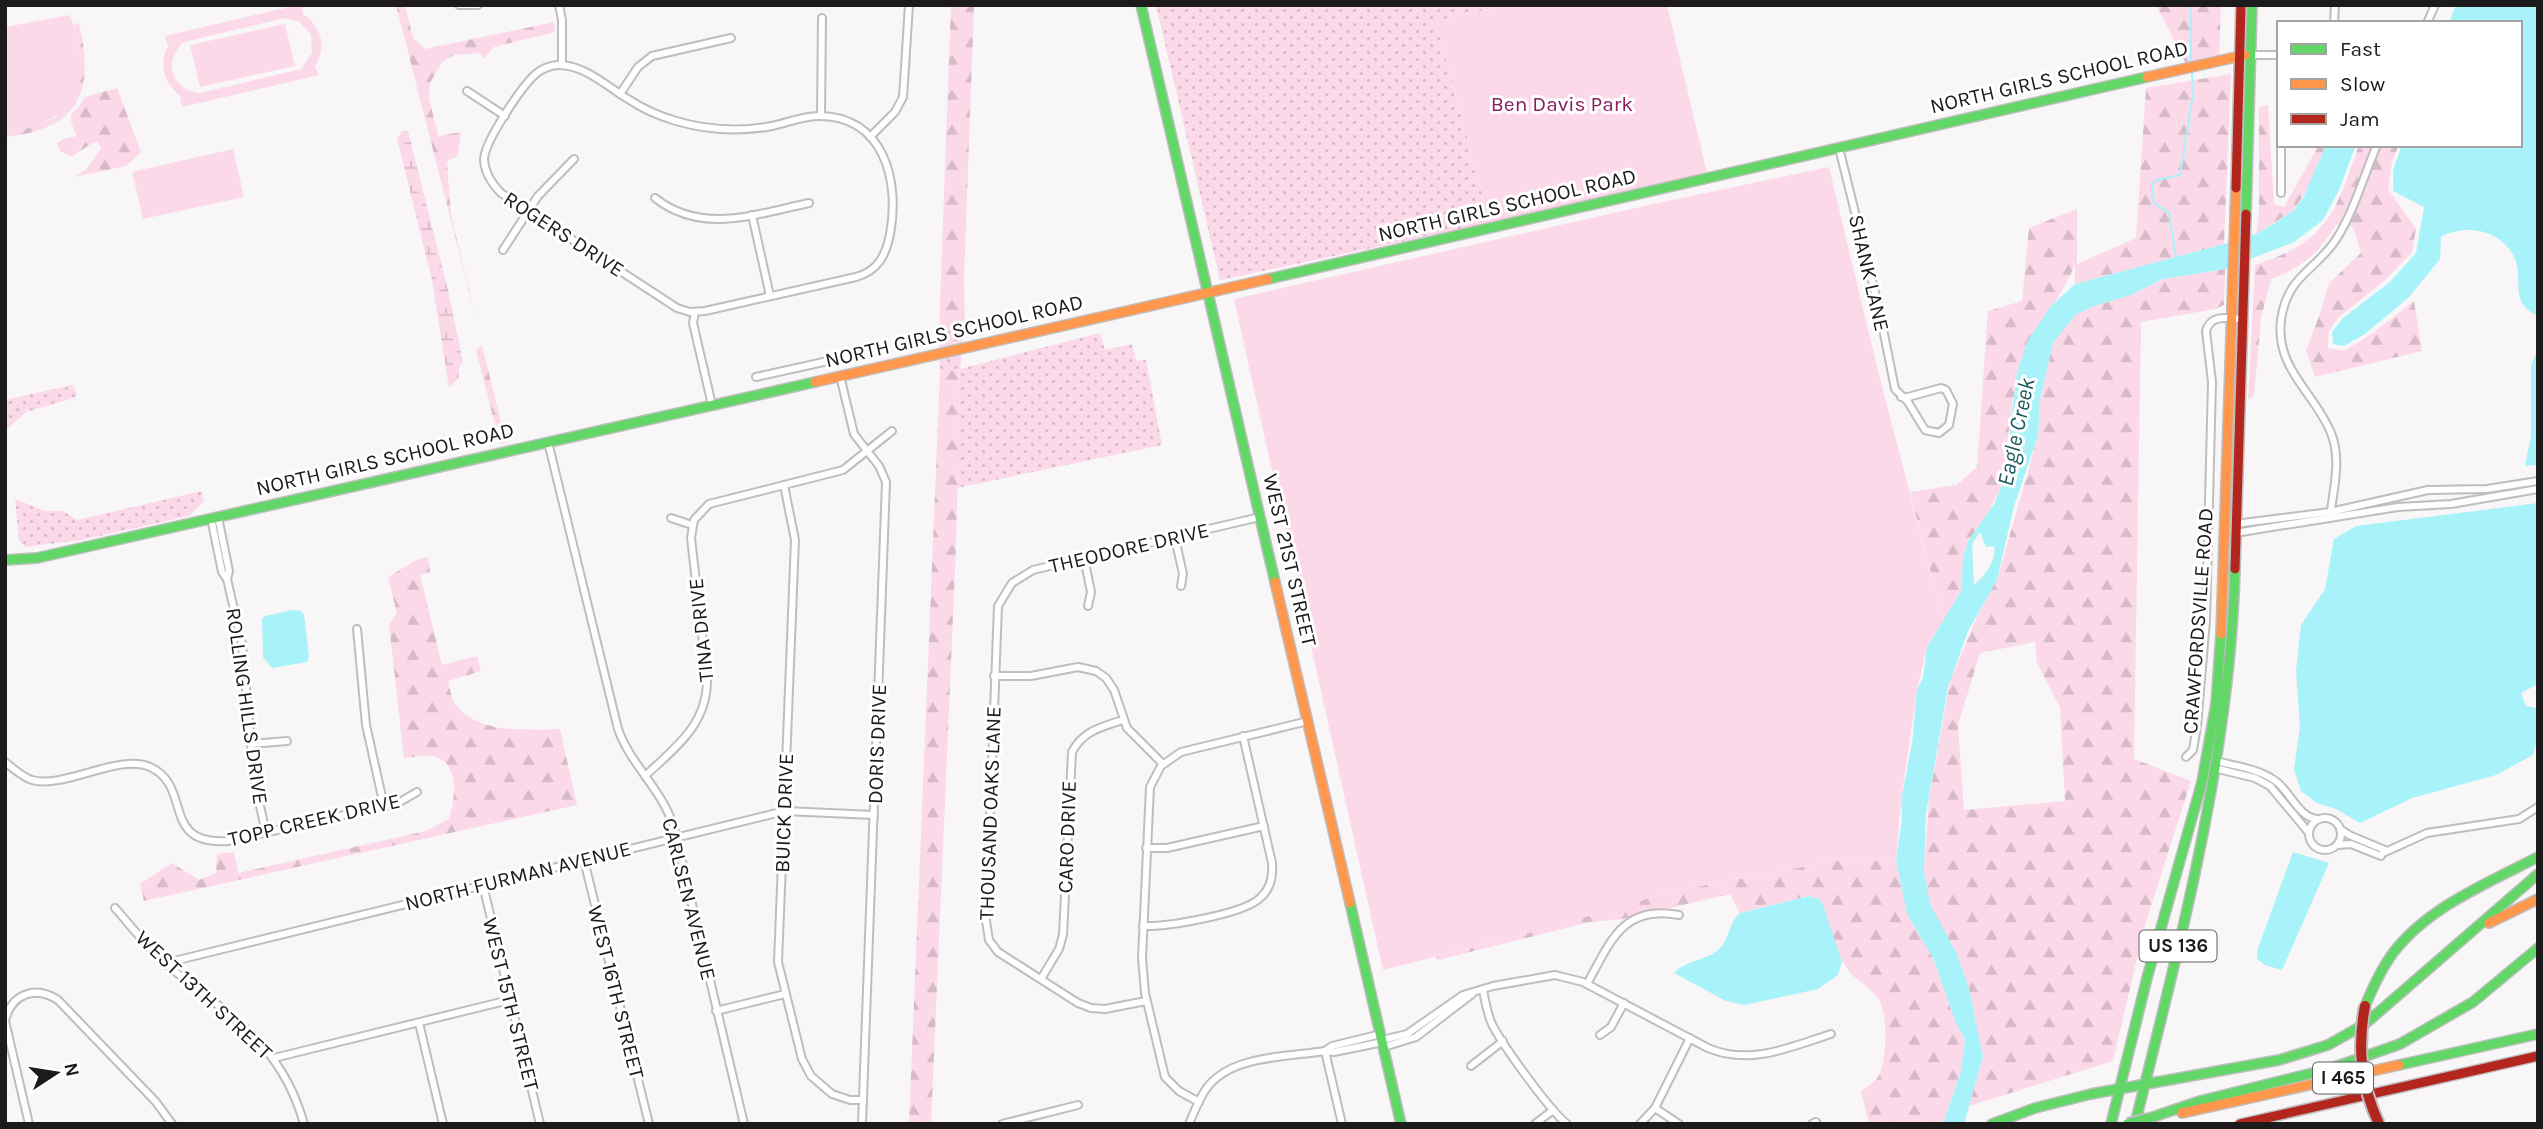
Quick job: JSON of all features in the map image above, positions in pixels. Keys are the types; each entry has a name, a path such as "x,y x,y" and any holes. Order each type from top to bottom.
{"main road":[{"name":"WEST 21ST STREET","path":"1141,5 1401,1124"},
{"name":"CRAWFORDSVILLE ROAD","path":"2241,5 2245,55"},
{"name":"CRAWFORDSVILLE ROAD","path":"2135,1124 2170,982 2212,764 2231,529 2245,55 2252,5"},
{"name":"NORTH GIRLS SCHOOL ROAD","path":"5,560 37,558 2245,55"},
{"name":"CRAWFORDSVILLE ROAD","path":"2111,1124 2147,978 2195,810 2212,764"},
{"path":"2379,1124 2368,1097 2360,1058 2361,1031 2365,1006 2388,958 2419,925 2443,908 2538,858"},
{"path":"1992,1124 2035,1108 2091,1094 2279,1060 2328,1045 2365,1024 2538,874"},
{"path":"2455,947 2491,921 2538,899"},
{"path":"2147,1119 2200,1101 2329,1069 2400,1044 2473,1003 2538,948"},
{"name":"I 465","path":"2128,1124 2239,1102 2538,1034"},
{"name":"I 465","path":"2240,1124 2538,1056"}],"street":[{"path":"459,5 478,5"},
{"path":"559,5 562,20 562,65 579,68 646,110 691,125 731,130 806,117 821,116 848,122 870,137 881,151 888,167 893,211 886,253 879,264 866,273 695,312 693,323 712,405"},
{"path":"870,137 895,112 903,97 909,5"},
{"path":"2428,21 2435,5"},
{"path":"821,116 822,18"},
{"path":"620,94 638,67 652,56 731,38"},
{"path":"2245,55 2277,55"},
{"name":"ROGERS DRIVE","path":"562,65 547,67 535,74 488,142 484,158 486,171 495,188 677,308 695,312"},
{"path":"467,91 505,116"},
{"path":"2281,147 2281,193"},
{"path":"2330,515 2337,466 2334,441 2321,415 2287,364 2282,349 2281,319 2294,283 2330,247 2339,234 2376,147"},
{"name":"SHANK LANE","path":"1839,148 1882,322 1889,370 1895,389 1901,397 1908,402 1925,430 1939,433 1949,425 1953,404 1946,390 1939,388 1901,397"},
{"path":"503,250 543,190 574,159"},
{"path":"655,198 673,211 699,219 724,221 809,203"},
{"path":"752,215 770,296"},
{"name":"CRAWFORDSVILLE ROAD","path":"2186,757 2193,750 2197,726 2206,621 2212,382 2206,333 2213,320 2237,319"},
{"name":"NORTH GIRLS SCHOOL ROAD","path":"756,377 855,355"},
{"path":"768,374 772,391"},
{"name":"DORIS DRIVE","path":"840,376 854,434 884,472 886,487 863,1124"},
{"path":"671,518 692,525 701,510 713,502 843,470 892,431"},
{"name":"CARLSEN AVENUE","path":"548,442 616,725 624,746 665,804 676,837 744,1124"},
{"path":"2330,515 2428,491 2487,489 2538,481"},
{"name":"BUICK DRIVE","path":"785,485 795,540 778,953 785,994 803,1059 811,1076 832,1094 850,1100 863,1100"},
{"path":"2231,529 2398,507 2451,505 2538,489"},
{"name":"THEODORE DRIVE","path":"1005,592 1017,579 1029,572 1260,517"},
{"name":"ROLLING HILLS DRIVE","path":"214,518 229,571 227,579 240,635 254,779 266,833"},
{"name":"TINA DRIVE","path":"645,776 692,731 707,694 691,538 692,525"},
{"path":"1175,538 1183,574 1181,586"},
{"path":"1084,558 1091,592 1088,606"},
{"name":"THOUSAND OAKS LANE","path":"1005,592 997,613 994,676 986,926 989,940 998,952 1076,1001 1094,1008 1114,1008 1146,1001"},
{"path":"356,629 366,725 384,806"},
{"path":"994,676 1031,676 1078,667 1094,670 1106,678 1114,690 1123,720 1133,735 1163,764"},
{"name":"CARO DRIVE","path":"1041,979 1059,949 1063,935 1072,752 1085,735 1123,720"},
{"path":"1199,1102 1177,1090 1166,1077 1146,1001 1143,979 1143,926 1150,787 1163,764 1184,751 1307,721"},
{"path":"1143,926 1166,926 1244,908 1261,898 1269,885 1272,871 1243,736"},
{"path":"251,744 287,741"},
{"name":"TOPP CREEK DRIVE","path":"5,762 26,777 43,781 118,766 142,764 151,767 167,781 180,816 195,837 210,842 266,833 384,806 404,801 417,792"},
{"path":"2212,764 2259,772 2272,778 2307,816 2331,819 2349,835 2383,853"},
{"path":"2212,764 2255,778 2270,786 2318,848 2327,849 2350,844 2383,853 2432,832 2517,820 2538,807"},
{"name":"NORTH FURMAN AVENUE","path":"166,963 785,811 874,815"},
{"path":"2309,833 2312,824 2319,819"},
{"path":"1146,848 1167,848 1264,826"},
{"path":"2335,846 2340,837 2340,829"},
{"name":"WEST 16TH STREET","path":"584,860 649,1124"},
{"name":"WEST 15TH STREET","path":"483,885 540,1124"},
{"name":"WEST 13TH STREET","path":"115,908 166,963 241,1023 274,1059 295,1097 304,1124"},
{"path":"1587,984 1622,926 1634,918 1651,914 1664,912 1679,915"},
{"path":"1189,1124 1212,1081 1235,1066 1325,1051 1334,1052 1407,1034 1455,998 1483,989 1552,975 1587,984 1718,1052 1747,1056 1766,1054 1831,1034"},
{"path":"1483,989 1490,1021 1553,1110 1567,1124"},
{"path":"29,1124 5,1024 8,1010 19,997 29,993 40,993 58,1000 156,1102 172,1124"},
{"path":"716,1011 785,994"},
{"path":"274,1059 509,1000"},
{"path":"1600,1035 1611,1027 1624,1003"},
{"path":"418,1023 443,1124"},
{"path":"1640,1124 1655,1108 1690,1038"},
{"path":"1471,1066 1503,1041"},
{"path":"1325,1051 1342,1124"},
{"path":"1002,1124 1078,1105"},
{"path":"1655,1108 1679,1124"},
{"path":"1535,1124 1553,1110"}],"green space":[{"path":"302,5 303,14 315,25 321,38 321,52 315,67 319,75 182,107 182,97 170,86 164,73 164,59 169,44 165,36","holes":["284,18 298,21 311,34 312,53 301,69 200,93 183,87 173,74 173,57 184,42"]},
{"path":"396,5 405,5 413,38 425,49 554,22 555,32 494,47 484,58 478,53 454,55 442,62 430,83 429,98 438,136 461,132 458,156 447,164 451,215 480,334"},
{"path":"951,5 974,5 964,280 965,324 939,330"},
{"path":"1156,5 1507,5 1436,21 1490,223 1220,280"},
{"name":"Ben Davis Park","path":"1507,5 1667,5 1707,173 1490,223 1436,21"},
{"path":"2156,5 2221,5 2219,58 2186,64"},
{"path":"70,15 81,62 80,77 69,103 58,114 42,123 15,131 5,131 5,27"},
{"path":"79,23 85,69 76,103 66,116 50,126 5,137 5,131 25,129 56,117 81,57 74,25"},
{"path":"285,24 295,66 200,87 190,45"},
{"path":"2231,74 2224,244 2075,284 2075,266 2017,372 2001,487 1989,511 1968,541 1963,557 1961,591 1943,621 1910,492 1957,485 1977,467 1988,311 2022,301 2029,228 2077,209 2077,264 2136,238 2146,88"},
{"path":"117,88 141,152 126,166 74,177 86,170 101,148 98,142 71,157 60,151 57,143 77,136 71,117 85,97"},
{"path":"2268,105 2274,204 2284,207 2318,147 2326,147 2310,185 2294,210 2256,234 2259,215 2259,107"},
{"path":"402,131 408,131 463,362 459,368 459,378 449,388 432,280 397,139"},
{"path":"2358,147 2398,147 2392,162 2388,189 2416,229 2412,252 2384,281 2338,318 2329,331 2328,348 2344,351 2373,333 2414,301 2422,351 2315,377 2306,351 2329,283 2361,253 2353,227 2337,224 2309,258 2271,279 2261,318 2254,396 2248,400 2255,265 2280,256 2314,234 2326,222 2343,189"},
{"path":"233,149 244,197 143,219 132,172"},
{"path":"1829,167 1878,371 1943,621 1927,647 1917,690 1901,800 1896,860 1834,861 1674,891 1548,928 1383,970 1234,299"},
{"path":"2225,269 2224,305 2215,309 2141,322 2134,759 2191,781 2144,928 2113,1061 1969,1106 1983,1056 1969,989 1930,904 1924,871 1929,799 1950,681 1982,605 1997,580 2038,436 2040,399 2053,343 2075,315 2131,295 2163,279","holes":["2035,642 2037,663 2060,707 2065,801 1964,810 1958,725 1980,653"]},
{"path":"965,324 960,369 940,373 939,330"},
{"path":"1100,333 1105,350 1132,344 1136,361 1146,360 1162,445 957,488 960,369"},
{"path":"482,345 506,443 500,444 476,350"},
{"path":"960,369 956,547 931,1124 909,1124 940,373"},
{"path":"72,385 77,394 74,398 26,412 5,431 5,400"},
{"path":"202,491 204,501 189,516 81,540 25,547 19,540 15,499 45,511 63,511 77,520"},
{"path":"428,557 430,572 420,575 442,665 477,656 481,671 448,681 456,705 468,716 492,726 520,730 560,729 577,805 144,901 140,884 172,863 199,880 216,873 217,854 234,852 238,873 426,831 449,819 454,782 448,765 432,756 404,758 389,625 397,613 388,577 416,560"},
{"path":"1896,860 1907,914 1933,958 1957,1026 1965,1039 1961,1071 1943,1124 1869,1124 1861,1091 1878,1077 1881,1070 1885,1025 1881,1004 1843,962 1821,900 1809,896 1740,913 1730,894 1622,919 1590,922 1438,960 1435,957 1674,891 1834,861"}],"water":[{"path":"2456,5 2538,5 2538,316 2523,304 2520,298 2515,259 2502,241 2483,232 2461,230 2441,237 2440,259 2409,297 2365,334 2344,346 2333,344 2332,332 2343,318 2390,282 2416,253 2424,207 2393,191 2393,170 2401,147 2522,147 2522,21 2450,21"},
{"name":"Eagle Creek","path":"2325,147 2355,147 2339,190 2323,220 2294,242 2225,269 2163,279 2131,295 2094,306 2075,315 2053,343 2040,399 2038,436 2014,506 1997,580 1968,631 1948,687 1926,814 1924,871 1930,904 1957,954 1969,989 1983,1056 1964,1124 1943,1124 1961,1071 1965,1039 1957,1026 1933,958 1907,914 1896,860 1902,818 1901,800 1912,744 1917,690 1923,678 1927,647 1961,591 1963,557 1968,541 1994,504 2004,480 2017,372 2028,340 2050,307 2075,284 2256,234 2294,210 2303,198","holes":["1980,532 1986,547 1994,546 1992,562 1974,585 1972,544"]},
{"path":"2538,348 2538,465 2525,466 2531,436 2531,365"},
{"path":"2538,503 2538,684 2521,693 2526,706 2538,708 2538,736 2533,755 2496,775 2412,798 2360,823 2336,809 2317,803 2301,791 2294,769 2300,727 2296,671 2301,625 2325,589 2334,539 2356,526"},
{"path":"293,610 301,611 304,615 309,656 307,662 272,668 263,657 262,619"},
{"path":"2293,852 2329,863 2282,970 2265,965 2257,959 2258,948"},
{"path":"1809,896 1821,900 1842,961 1838,975 1818,989 1744,1005 1726,1001 1674,973 1718,950 1740,913"}],"waterway":[{"path":"2191,5 2191,64"},
{"path":"2176,257 2169,213 2154,203 2152,187 2154,181 2180,175 2193,93 2192,73"}],"traffic: fast":[{"path":"1141,5 1275,582"},
{"path":"2246,214 2252,5"},
{"path":"1268,279 2147,77"},
{"path":"5,560 37,558 815,382"},
{"path":"2135,1124 2185,918 2213,779 2224,709 2235,569"},
{"path":"2111,1124 2147,978 2202,782 2216,704 2221,634"},
{"path":"2365,1006 2393,953 2423,922 2479,887 2538,857"},
{"path":"1992,1124 2035,1108 2091,1094 2279,1060 2328,1045 2365,1024 2538,874"},
{"path":"1350,903 1401,1124"},
{"path":"2147,1119 2200,1101 2329,1069 2400,1044 2473,1002 2538,948"},
{"path":"2399,1065 2538,1034"},
{"path":"2128,1124 2147,1119"}],"traffic: slow":[{"path":"2147,77 2245,55"},
{"path":"2221,634 2236,188"},
{"path":"815,382 1268,279"},
{"path":"1275,582 1350,903"},
{"path":"2489,923 2538,899"},
{"path":"2182,1113 2399,1065"}],"traffic: jam":[{"path":"2236,188 2241,5"},
{"path":"2235,569 2246,214"},
{"path":"2365,1006 2361,1037 2362,1066 2368,1095 2379,1124"},
{"path":"2240,1124 2538,1056"}]}
